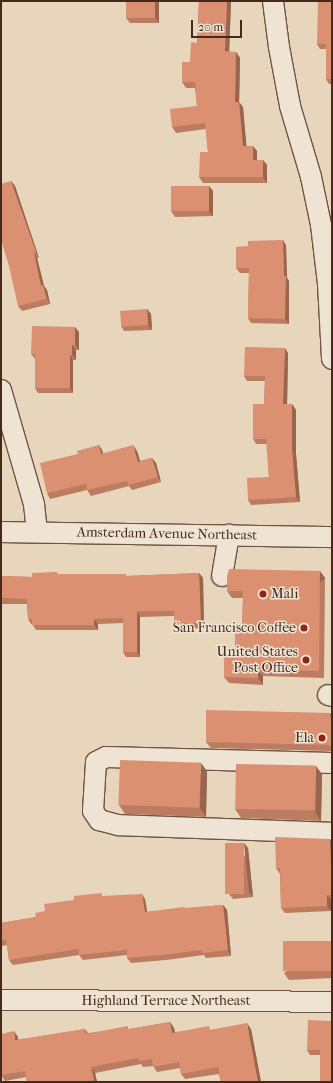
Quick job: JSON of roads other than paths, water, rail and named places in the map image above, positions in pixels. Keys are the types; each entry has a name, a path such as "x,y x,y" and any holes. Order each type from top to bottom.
{"street":[{"path":"273,1 279,47 290,106 326,224 332,359"},
{"path":"1,390 34,504 37,532"},
{"name":"Amsterdam Avenue Northeast","path":"1,532 332,537"},
{"path":"222,576 228,535"},
{"path":"332,763 106,757 96,762 92,811 99,820 118,825 332,833"},
{"name":"Highland Terrace Northeast","path":"1,1000 332,1002"}],"place":[{"name":"Mali","path":"263,594"},
{"name":"San Francisco Coffee","path":"304,628"},
{"name":"United States Post Office","path":"306,660"},
{"name":"Ela","path":"322,738"}]}
